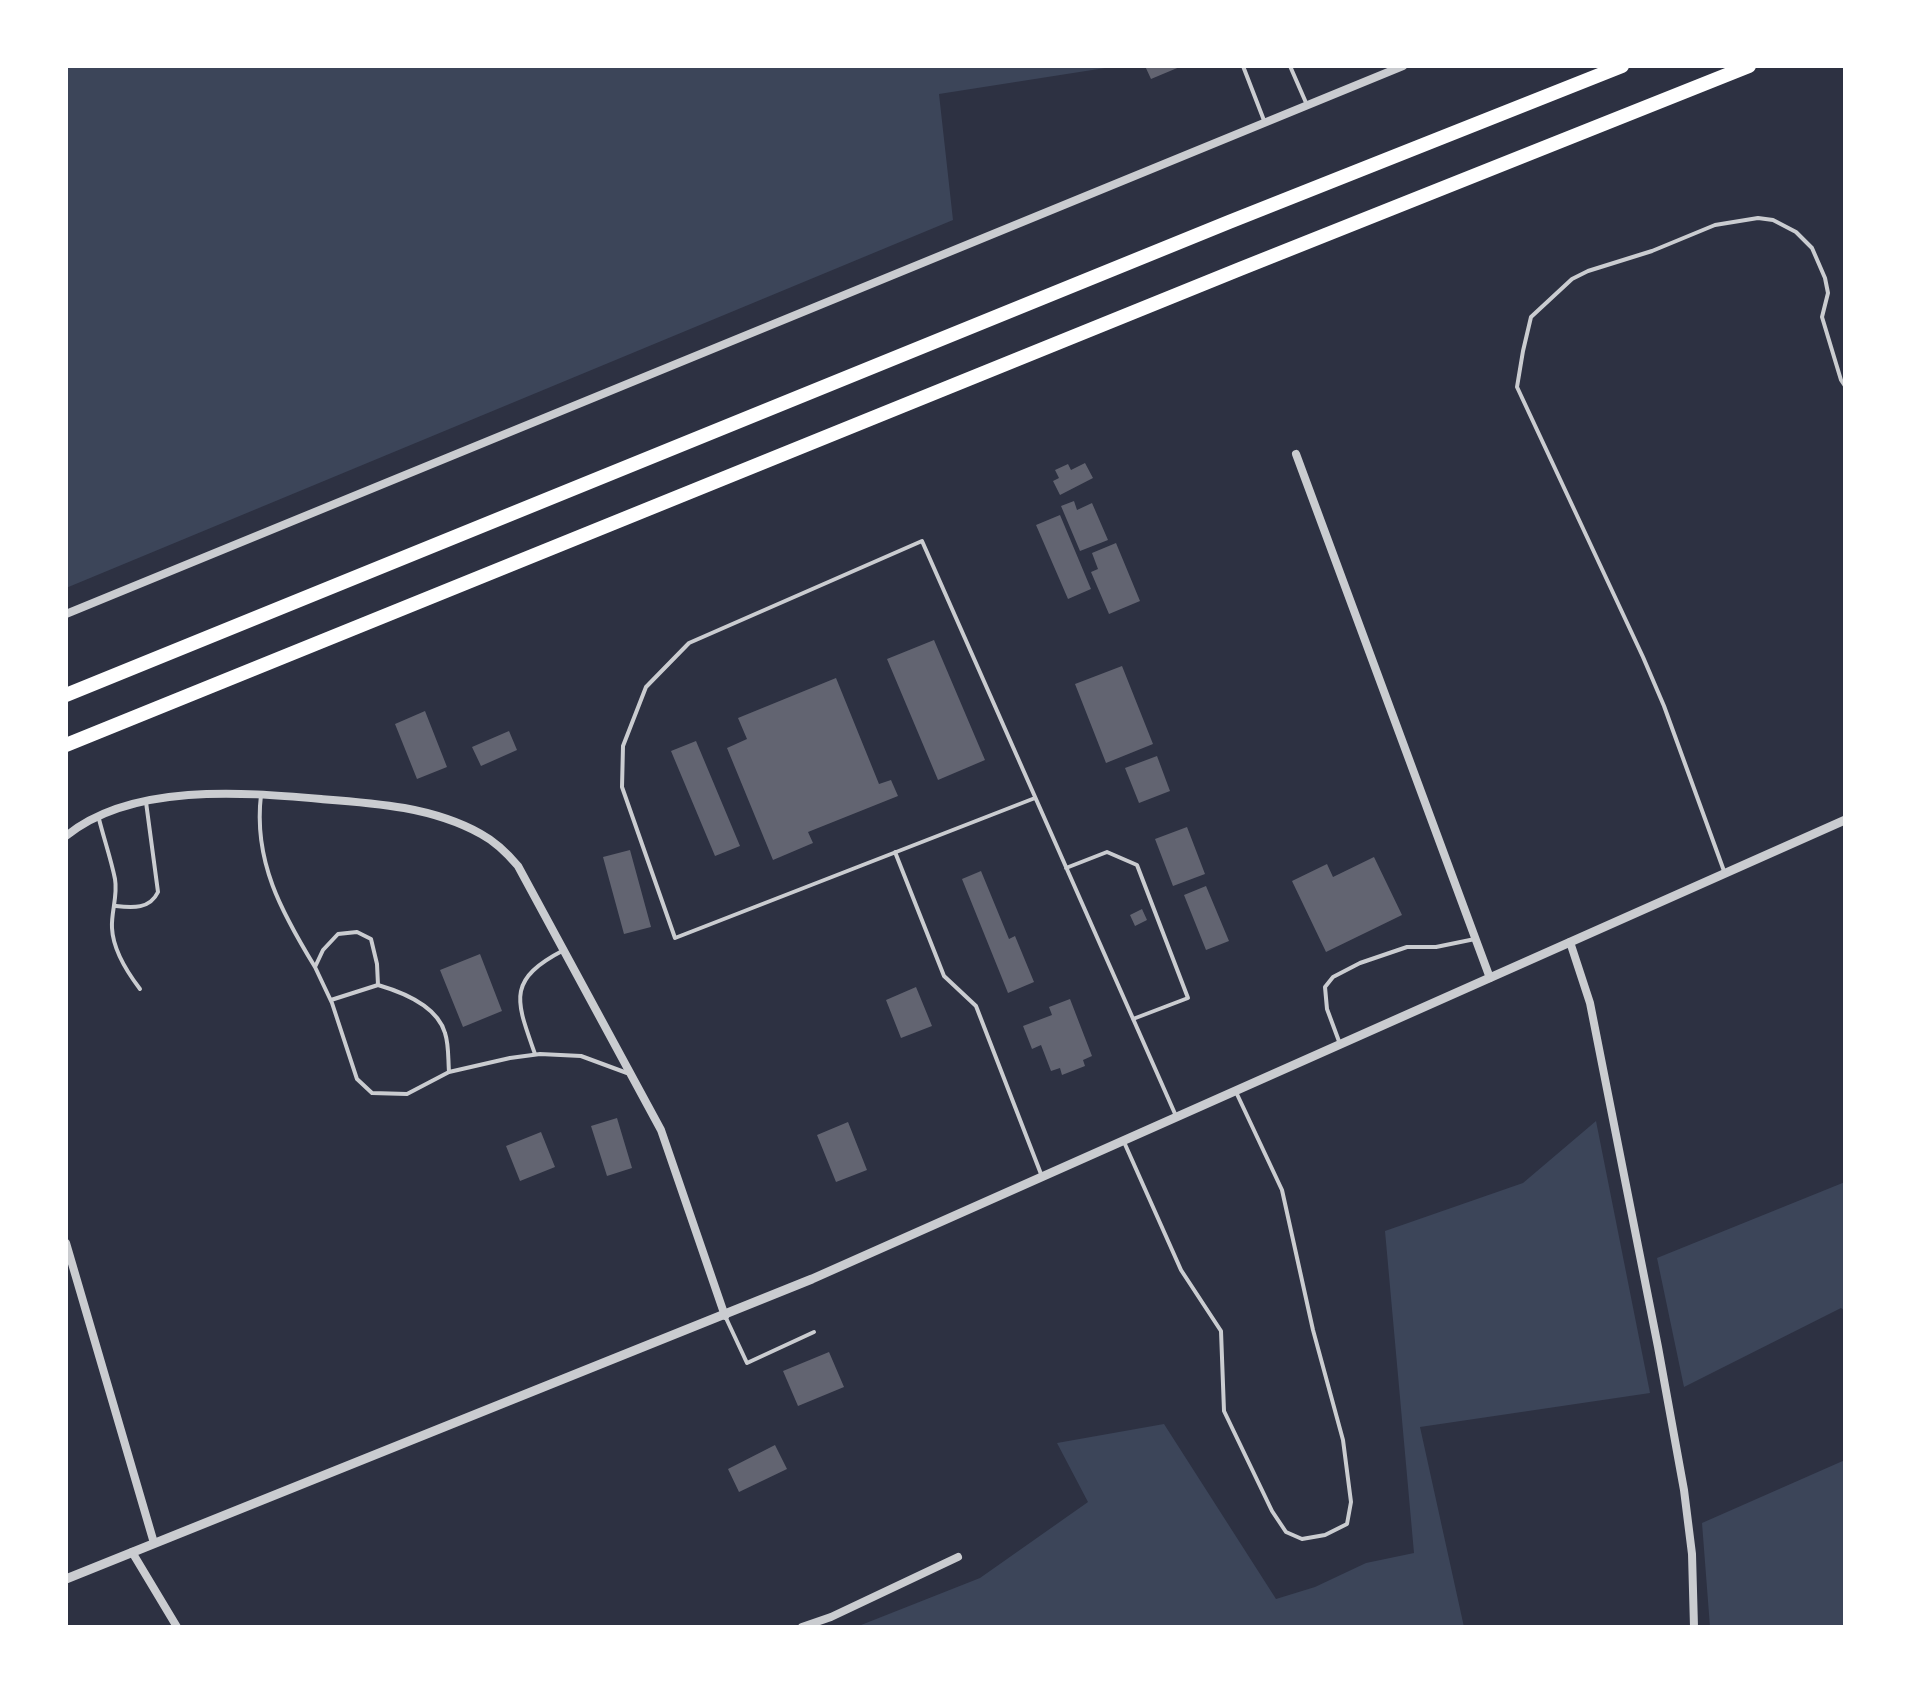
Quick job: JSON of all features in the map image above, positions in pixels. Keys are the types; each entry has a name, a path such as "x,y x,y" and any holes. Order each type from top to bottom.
{"highway":[{"path":"66,695 1244,216 1622,66"},
{"path":"66,745 1749,66"}],"street":[{"path":"66,614 1403,66"},
{"path":"1296,454 1490,978"},
{"path":"66,836 99,816 146,802 185,795 261,794 368,803 418,811 480,833 501,848 518,866 661,1130 725,1316"},
{"path":"66,1579 725,1316 1043,1179 1845,820"},
{"path":"1570,942 1590,1003 1601,1055 1684,1490 1692,1554 1694,1627"},
{"path":"66,1243 154,1543"},
{"path":"132,1552 177,1627"},
{"path":"802,1627 831,1617 958,1557"}],"lane":[{"path":"1243,66 1265,123"},
{"path":"1290,66 1307,105"},
{"path":"1725,873 1659,694 1517,387 1531,317 1572,279 1588,271 1652,251 1715,225 1740,219 1773,220 1796,232 1812,248 1819,264 1828,293 1822,317 1845,386"},
{"path":"1035,798 675,938 622,787 623,746 646,687 689,643 922,541 1177,1119"},
{"path":"261,794 258,820 266,870 285,918 331,1000 357,1079 372,1093 407,1094 449,1072 535,1054 581,1056 633,1076"},
{"path":"116,906 142,906 154,901 158,892 146,802"},
{"path":"99,816 115,878 116,906 111,927 117,949 140,989"},
{"path":"895,852 944,976 976,1006 1043,1179"},
{"path":"1066,868 1107,852 1137,865 1188,998 1133,1019"},
{"path":"315,967 323,950 338,934 357,932 371,939 378,985"},
{"path":"1340,1045 1327,1009 1325,987 1333,977 1360,963 1407,947 1436,947 1475,939"},
{"path":"535,1054 520,1013 520,988 537,964 564,950"},
{"path":"331,1000 378,985 424,1004 445,1030 449,1072"},
{"path":"1124,1142 1181,1270 1221,1331 1224,1411 1272,1511 1286,1532 1302,1539 1325,1535 1347,1524 1351,1502 1343,1440 1313,1330 1282,1190 1236,1092"},
{"path":"725,1316 747,1363 814,1332"}],"shaded area":[{"path":"66,66 1105,68 939,94 953,220 66,588"},
{"path":"1596,1121 1650,1393 1420,1427 1464,1627 856,1627 980,1578 1088,1502 1057,1443 1164,1424 1276,1599 1315,1587 1366,1563 1414,1553 1385,1231 1523,1183"},
{"path":"1845,1182 1845,1311 1841,1308 1684,1387 1657,1258"},
{"path":"1845,1460 1845,1627 1710,1627 1702,1523"}],"building":[{"path":"1145,66 1182,66 1151,79"},
{"path":"1085,463 1093,478 1060,495 1053,481 1059,478 1055,470 1068,464 1071,470"},
{"path":"1074,501 1077,510 1092,503 1108,540 1080,551 1061,506"},
{"path":"1060,515 1091,589 1068,599 1036,525"},
{"path":"1116,543 1140,601 1109,614 1091,572 1098,569 1092,553"},
{"path":"934,640 985,760 938,780 887,659"},
{"path":"1122,666 1153,744 1106,763 1075,684"},
{"path":"836,678 879,784 891,780 898,796 808,832 813,843 773,860 727,748 747,739 738,718"},
{"path":"425,711 447,767 417,779 395,724"},
{"path":"509,731 517,750 481,766 472,747"},
{"path":"696,741 740,846 715,856 671,751"},
{"path":"1157,756 1170,791 1139,803 1125,768"},
{"path":"1187,827 1205,874 1173,886 1155,839"},
{"path":"630,850 651,927 624,934 603,857"},
{"path":"1374,857 1402,915 1326,952 1292,881 1327,864 1333,877"},
{"path":"981,871 1009,939 1015,936 1034,982 1008,993 962,879"},
{"path":"1206,886 1229,941 1206,950 1184,895"},
{"path":"1142,909 1147,920 1135,926 1130,915"},
{"path":"480,954 502,1011 463,1027 440,970"},
{"path":"916,987 932,1026 901,1038 886,1000"},
{"path":"1070,999 1092,1056 1083,1060 1085,1066 1062,1075 1060,1068 1051,1071 1041,1045 1032,1049 1023,1026 1052,1015 1049,1007"},
{"path":"617,1118 632,1168 607,1176 591,1126"},
{"path":"848,1122 867,1170 836,1182 817,1135"},
{"path":"541,1132 555,1167 520,1181 506,1146"},
{"path":"829,1352 844,1387 798,1406 783,1371"},
{"path":"775,1445 787,1469 739,1492 728,1469"}]}
